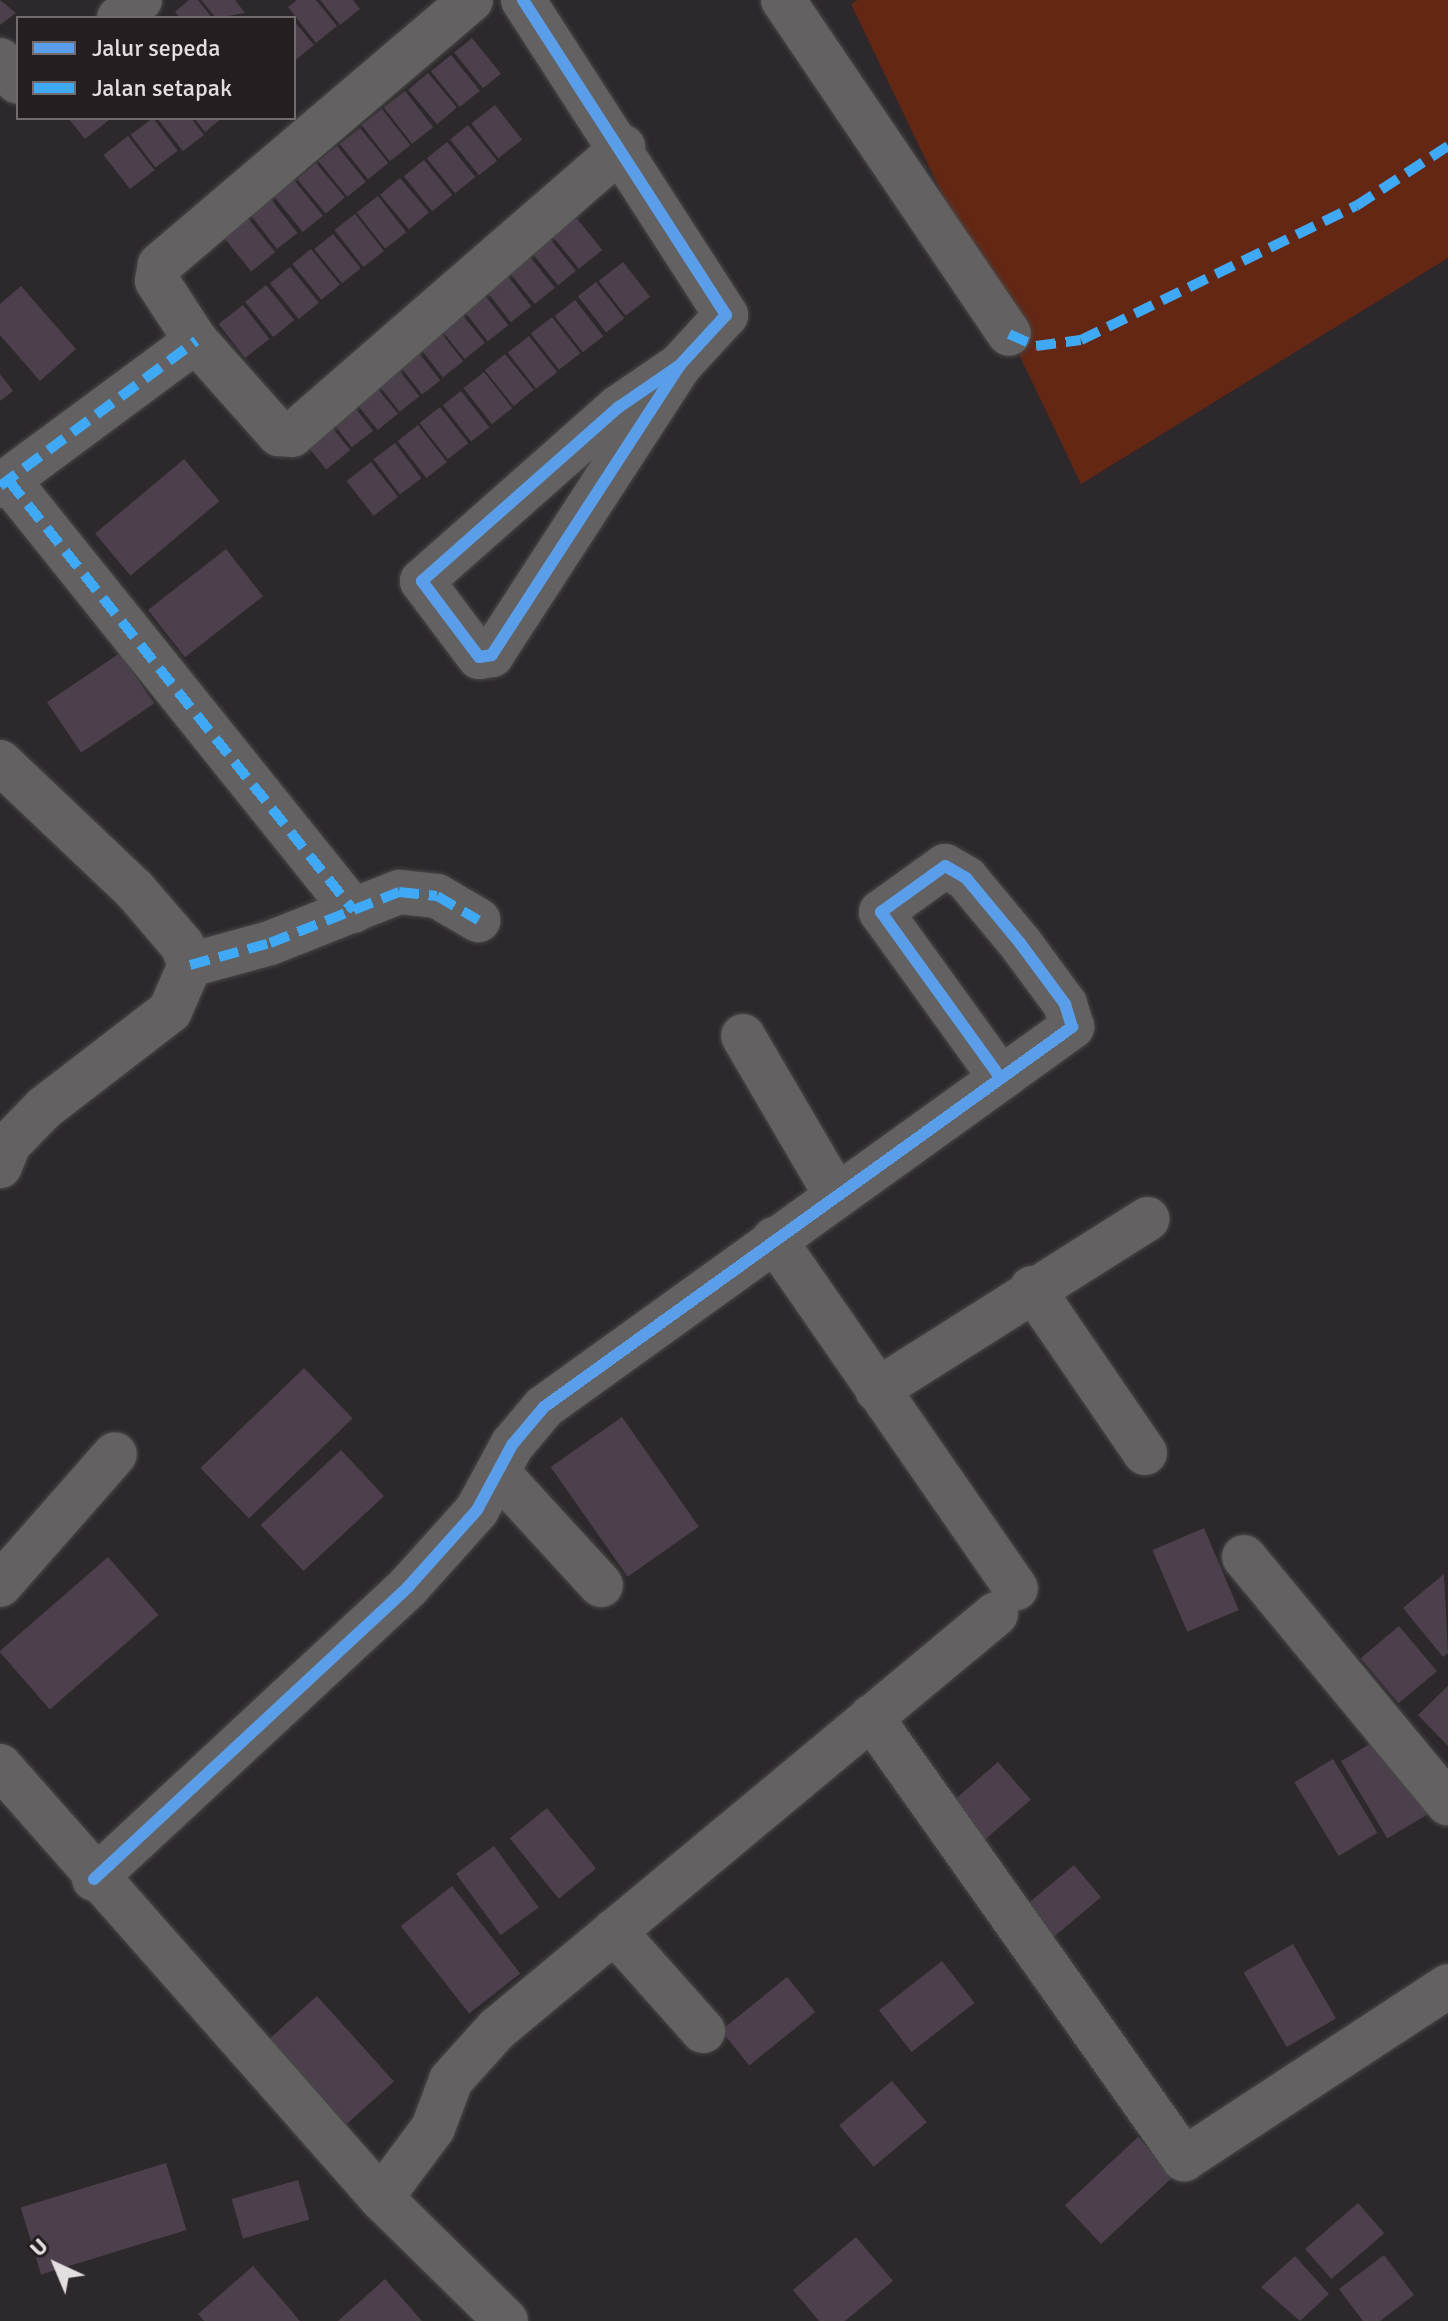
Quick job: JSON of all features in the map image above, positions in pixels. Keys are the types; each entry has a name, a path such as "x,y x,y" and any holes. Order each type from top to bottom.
{"street":[{"path":"121,16 140,0"},
{"path":"471,0 160,265 157,281 196,341 285,440 623,147"},
{"path":"523,0 623,147 726,315 680,365 492,655 479,657 422,581 619,407 680,365"},
{"path":"783,0 1009,334"},
{"path":"0,60 16,80"},
{"path":"196,341 4,484 354,911"},
{"path":"0,1166 9,1144 44,1108 170,1011 190,965 182,945 134,889 5,776"},
{"path":"94,1879 408,1587 501,1476 512,1445 544,1407 1000,1077 1074,1019 966,878 945,866 881,912 1000,1077"},
{"path":"190,965 419,890 478,920"},
{"path":"743,1036 836,1195"},
{"path":"877,1390 1032,1288 1148,1219"},
{"path":"381,2198 433,2128 451,2080 497,2029 1006,1601 877,1390 774,1239"},
{"path":"1032,1288 1145,1453"},
{"path":"0,1585 115,1454"},
{"path":"501,1476 601,1585"},
{"path":"1244,1557 1448,1804"},
{"path":"871,1717 1184,2159 1448,1986"},
{"path":"0,1766 94,1879 381,2198 506,2321"},
{"path":"614,1931 703,2031"}],"shaded area":[{"path":"858,0 1448,0 1448,258 1081,484 851,4"}],"building":[{"path":"0,0 16,13 0,25"},
{"path":"189,0 198,0 210,16 178,16 175,12"},
{"path":"201,0 235,0 245,13 228,16 214,16"},
{"path":"297,0 316,0 337,26 316,43 288,7"},
{"path":"320,0 353,0 360,9 340,25"},
{"path":"296,23 314,45 296,59"},
{"path":"472,38 501,74 483,88 454,52"},
{"path":"451,55 480,91 460,107 431,71"},
{"path":"428,73 457,107 437,124 408,90"},
{"path":"405,91 433,127 412,144 384,108"},
{"path":"495,105 522,140 498,158 471,123"},
{"path":"382,109 410,145 390,161 362,125"},
{"path":"70,120 109,120 85,139"},
{"path":"150,120 155,120 178,151 155,168 131,135"},
{"path":"159,120 193,120 204,135 183,151"},
{"path":"196,120 220,120 205,132"},
{"path":"468,125 497,161 479,175 450,139"},
{"path":"360,128 388,163 368,179 340,144"},
{"path":"128,136 154,170 130,189 104,155"},
{"path":"447,142 475,177 455,193 427,158"},
{"path":"337,146 366,182 347,197 318,161"},
{"path":"424,160 452,195 432,211 404,176"},
{"path":"316,163 345,197 326,214 297,179"},
{"path":"400,178 429,212 409,229 380,195"},
{"path":"294,180 323,216 303,232 274,196"},
{"path":"378,196 406,232 385,249 357,213"},
{"path":"271,199 297,233 277,249 251,215"},
{"path":"355,214 384,251 363,267 335,230"},
{"path":"574,215 602,250 579,269 551,234"},
{"path":"247,217 275,252 251,271 223,237"},
{"path":"333,234 361,268 342,283 314,249"},
{"path":"547,235 576,271 558,285 529,249"},
{"path":"311,249 340,285 321,300 292,264"},
{"path":"526,252 555,288 535,304 506,268"},
{"path":"623,262 650,297 626,316 599,281"},
{"path":"290,267 319,303 299,319 270,283"},
{"path":"503,270 531,306 511,322 483,286"},
{"path":"596,282 624,318 606,332 578,296"},
{"path":"266,285 294,320 273,337 245,302"},
{"path":"21,286 76,349 40,381 0,335 0,304"},
{"path":"480,289 508,325 488,341 460,305"},
{"path":"575,300 603,336 583,352 555,316"},
{"path":"243,305 269,339 245,358 219,324"},
{"path":"456,307 485,343 465,359 436,323"},
{"path":"552,317 580,353 559,370 531,334"},
{"path":"435,325 463,361 443,377 415,341"},
{"path":"529,336 557,372 536,389 508,353"},
{"path":"412,344 440,380 422,394 394,358"},
{"path":"505,354 534,390 514,406 485,370"},
{"path":"391,360 419,396 400,412 371,375"},
{"path":"484,372 512,408 492,424 464,388"},
{"path":"0,374 13,391 0,401"},
{"path":"369,378 398,414 378,430 349,394"},
{"path":"461,391 489,427 471,441 443,405"},
{"path":"346,396 373,431 352,447 325,413"},
{"path":"440,407 468,443 448,459 420,423"},
{"path":"322,415 350,450 326,469 298,435"},
{"path":"418,425 447,462 426,478 398,441"},
{"path":"395,443 421,478 400,494 373,459"},
{"path":"184,459 219,501 130,576 95,534"},
{"path":"371,462 398,497 374,516 347,481"},
{"path":"226,549 263,596 185,657 148,610"},
{"path":"120,653 154,704 81,753 47,702"},
{"path":"304,1368 353,1418 249,1518 200,1468"},
{"path":"622,1417 699,1527 628,1577 551,1467"},
{"path":"341,1450 384,1496 304,1571 261,1525"},
{"path":"1204,1528 1239,1610 1187,1632 1152,1550"},
{"path":"108,1557 159,1615 50,1710 0,1651"},
{"path":"1444,1574 1448,1653 1443,1657 1403,1608"},
{"path":"1399,1626 1437,1671 1399,1703 1361,1658"},
{"path":"1448,1686 1448,1746 1418,1715"},
{"path":"1383,1736 1429,1813 1387,1838 1341,1761"},
{"path":"1333,1759 1377,1833 1339,1856 1294,1782"},
{"path":"998,1762 1031,1800 982,1842 949,1805"},
{"path":"547,1808 596,1869 559,1899 510,1838"},
{"path":"494,1846 539,1907 501,1935 456,1874"},
{"path":"1074,1865 1101,1897 1054,1937 1027,1905"},
{"path":"452,1886 520,1973 469,2013 401,1926"},
{"path":"1293,1944 1336,2018 1287,2047 1244,1972"},
{"path":"942,1961 975,2003 912,2052 879,2010"},
{"path":"787,1977 815,2012 749,2065 721,2030"},
{"path":"317,1996 394,2081 346,2124 269,2039"},
{"path":"892,2081 927,2122 874,2167 839,2125"},
{"path":"1138,2137 1174,2176 1101,2244 1065,2205"},
{"path":"166,2163 186,2230 41,2274 21,2207"},
{"path":"298,2180 309,2219 243,2238 232,2199"},
{"path":"1358,2203 1384,2233 1331,2279 1305,2249"},
{"path":"856,2237 893,2281 845,2321 819,2321 793,2290"},
{"path":"1384,2255 1414,2295 1380,2321 1363,2321 1339,2289"},
{"path":"1295,2256 1329,2294 1300,2321 1261,2287"},
{"path":"253,2266 300,2321 204,2321 198,2314"},
{"path":"385,2279 422,2321 338,2321"}],"marked path":[{"path":"1009,334 1036,346 1081,340 1356,206 1448,146"},
{"path":"0,486 196,341"},
{"path":"9,481 354,911"},
{"path":"190,965 270,943 399,892 437,896 478,920"}],"cycle path":[{"path":"523,0 726,315 680,365 492,655 479,657 422,581 619,407 680,365"},
{"path":"94,1879 408,1587 477,1510 512,1445 544,1407 1072,1027 1065,1004 1020,943 966,878 945,866 881,912 1000,1077"}]}
